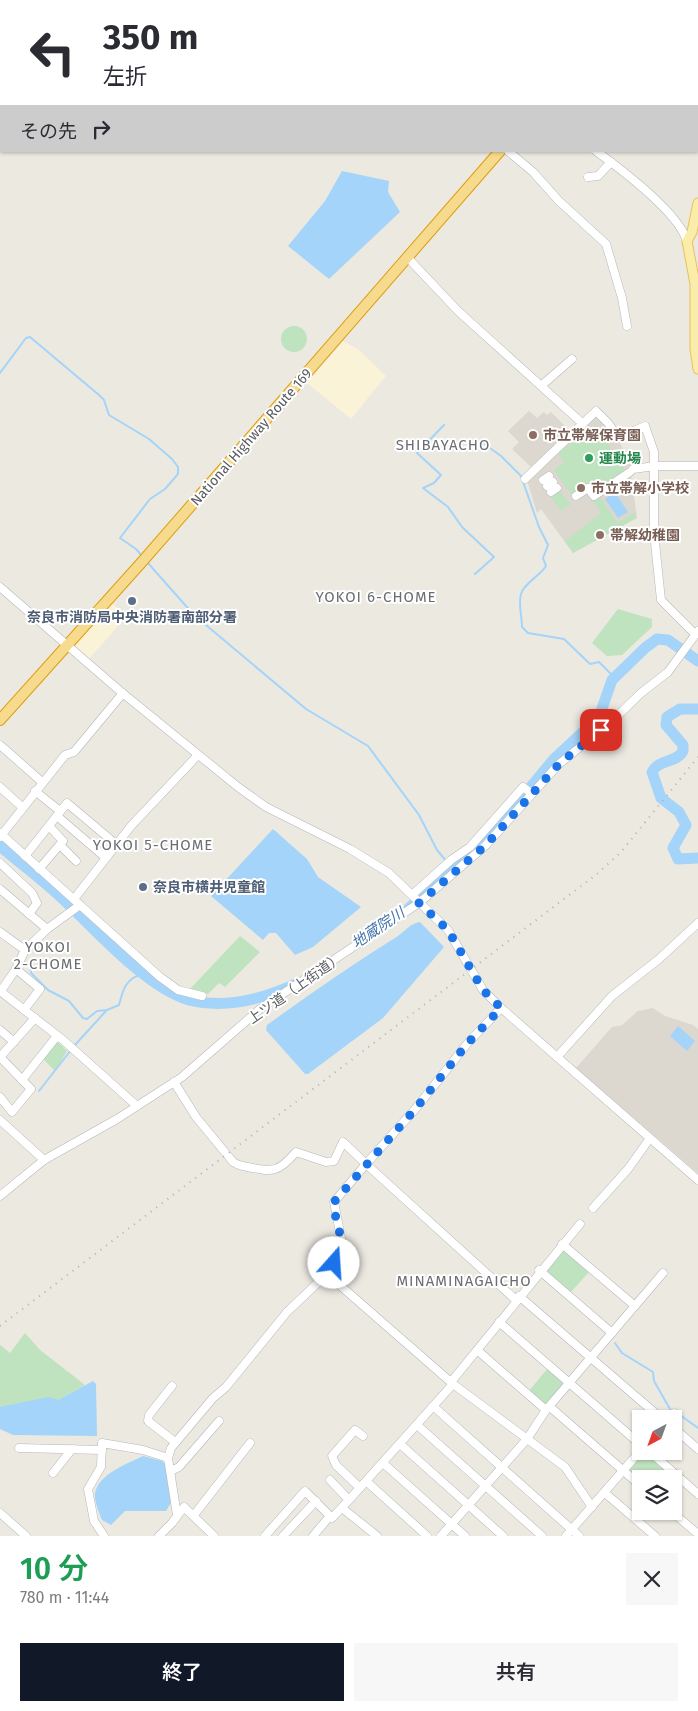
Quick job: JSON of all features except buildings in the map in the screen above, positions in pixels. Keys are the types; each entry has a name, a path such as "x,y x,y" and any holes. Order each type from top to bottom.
{"highway":[{"name":"National Highway Route 169","path":"0,720 147,556 499,152"}],"main road":[{"path":"698,203 692,232 687,240 695,284 695,349 698,369"}],"street":[{"path":"509,152 533,172 559,201 606,244 622,298 627,326"},
{"path":"597,152 648,192 681,225 687,240"},
{"path":"588,177 598,176 611,162"},
{"path":"407,257 458,311 582,423"},
{"path":"542,385 572,359"},
{"path":"525,479 596,411 608,422 619,438 645,426 652,440 655,466 654,533 660,600 697,633"},
{"path":"576,496 588,488 594,496 632,470 655,466 698,466"},
{"path":"0,587 198,755 266,806 368,858 389,873 448,930 483,990 501,1008 698,1180"},
{"name":"上ツ道（上街道）","path":"0,1196 44,1160 137,1106 174,1082 260,1009 318,972 352,947 392,923 419,903 486,845 528,791 668,672 697,633"},
{"path":"74,899 1,835 65,755 74,752 123,693"},
{"path":"1,749 42,782"},
{"path":"198,755 117,845 74,899 75,909 160,977 178,990 202,996"},
{"path":"0,787 22,807"},
{"path":"35,791 106,858"},
{"path":"412,895 449,862 470,847 528,791"},
{"path":"25,856 67,803 117,845"},
{"path":"39,869 63,841 49,826"},
{"path":"60,845 76,861"},
{"path":"0,864 32,893 37,903 29,914"},
{"path":"0,889 47,929"},
{"path":"75,909 47,929 25,950 16,969 0,991 57,1036 137,1106"},
{"path":"557,1057 612,996 659,959 698,922"},
{"path":"1,932 25,950"},
{"path":"16,969 40,989 24,1010"},
{"path":"177,1515 168,1458 175,1442 213,1398 226,1387 287,1312 327,1274 340,1252 341,1245 334,1202 412,1113 467,1044 501,1008"},
{"path":"0,1097 12,1112 31,1089 0,1057 35,1018"},
{"path":"0,1030 14,1042"},
{"path":"22,1080 57,1036"},
{"path":"174,1082 196,1117 239,1167 266,1171 278,1169 285,1165 296,1152 326,1162 334,1161 343,1142 518,1298 592,1358 652,1410"},
{"path":"0,1120 44,1160"},
{"path":"593,1208 628,1169 648,1141"},
{"path":"314,1536 330,1516 332,1518 342,1508 417,1425 452,1383 498,1322 512,1308 539,1270 580,1224"},
{"path":"562,1244 635,1306"},
{"path":"539,1270 612,1332"},
{"path":"441,1536 528,1439 548,1409 663,1273"},
{"path":"327,1274 452,1383 565,1467 592,1507"},
{"path":"498,1322 632,1437"},
{"path":"477,1350 632,1478"},
{"path":"172,1386 149,1415 148,1421 175,1442"},
{"path":"433,1406 579,1536"},
{"path":"171,1471 179,1467 219,1421"},
{"path":"417,1425 542,1536"},
{"path":"360,1488 336,1465 332,1456 354,1430 363,1436"},
{"path":"682,1435 698,1449"},
{"path":"104,1536 94,1521 88,1489 101,1467 102,1443 143,1450 168,1458"},
{"path":"194,1515 250,1443"},
{"path":"400,1444 503,1536"},
{"path":"19,1448 102,1450"},
{"path":"53,1473 72,1449"},
{"path":"566,1536 633,1460"},
{"path":"659,1460 698,1494"},
{"path":"383,1463 465,1536"},
{"path":"330,1480 349,1500"},
{"path":"366,1482 427,1536"},
{"path":"265,1536 304,1491 316,1500 330,1516"},
{"path":"605,1493 655,1536"},
{"path":"282,1536 316,1500"},
{"path":"159,1536 184,1507 214,1536"},
{"path":"342,1508 377,1536"},
{"path":"0,1513 26,1536"},
{"path":"682,1520 698,1534"}],"shaded area":[{"path":"343,341 359,350 386,376 351,419 307,383"},
{"path":"529,411 537,418 544,412 547,415 551,412 570,431 531,467 512,449 519,442 508,431"},
{"name":"市立帯解小学校","path":"595,414 607,423 634,466 630,467 637,518 573,553 541,509 537,513 527,480"},
{"path":"110,601 126,617 89,659 73,644"},
{"path":"653,1008 665,1016 693,1025 698,1029 698,1173 576,1068 612,1027 622,1025 638,1011"}],"green space":[{"path":"294,326 303,330 307,339 303,348 294,352 285,348 281,339 285,330"},
{"name":"運動場","path":"596,425 626,472 594,493 587,484 571,494 554,470 564,462 558,453"},
{"path":"557,489 571,504 561,511 549,494"},
{"path":"600,496 617,522 613,525 636,512 636,518 573,553 565,541 601,513 593,501"},
{"path":"618,609 652,619 652,627 622,655 607,656 592,643"},
{"path":"240,936 260,952 225,987 219,983 208,994 190,989"},
{"path":"53,1043 59,1043 67,1051 55,1071 42,1058"},
{"path":"560,1250 564,1250 589,1272 570,1293 545,1272"},
{"path":"25,1333 40,1350 85,1385 58,1400 0,1407 0,1345 10,1353"},
{"path":"548,1368 563,1382 564,1386 549,1404 544,1405 529,1391"},
{"path":"636,1460 654,1460 666,1470 632,1470 632,1474 630,1468"}],"water":[{"path":"342,171 389,181 388,192 400,212 329,279 288,246 325,201"},
{"path":"615,492 628,512 618,518 605,499"},
{"path":"273,829 307,859 318,877 361,907 313,947 295,955 276,933 269,933 263,940 211,896"},
{"path":"420,922 444,947 383,1018 308,1074 305,1074 266,1030 267,1025 332,979 411,926"},
{"path":"678,1026 695,1041 687,1051 670,1036"},
{"path":"93,1381 96,1384 97,1436 13,1435 0,1429 0,1407 49,1397 58,1400"},
{"path":"143,1456 162,1461 167,1466 172,1501 166,1511 125,1511 111,1525 102,1520 95,1501 99,1483 120,1467"}],"waterway":[{"path":"0,373 26,338 30,337 99,395 104,400 109,415 149,439 172,459 178,467 178,474 165,489 150,499 120,538 136,549 142,556"},
{"path":"444,425 417,453 441,475 434,483 423,488 448,507 462,527 494,557 475,574"},
{"path":"476,446 483,443 501,456 521,476 539,527 548,545 543,558 546,566 525,586 521,594 522,627 528,633 564,639 590,664 599,662 614,677"},
{"path":"147,562 194,615 306,709 368,746 419,815 437,850 447,862"},
{"name":"地蔵院川","path":"409,908 490,836 554,759 599,717 612,680 645,648 657,639 668,640 698,661"},
{"name":"地蔵院川","path":"698,709 680,709 667,717 666,725 683,745 683,751 677,758 659,765 652,772 661,798 679,812 686,825 673,848 678,859 698,858"},
{"name":"地蔵院川","path":"0,846 56,893 139,971 156,984 173,993 189,1000 203,1003 230,1003 257,998 296,984"},
{"path":"30,961 31,973 48,990 69,1001 83,1018 87,1019 97,1011 107,1010 119,1005 129,981 143,974"},
{"path":"74,1046 106,1011"},
{"path":"39,1091 71,1050"},
{"path":"615,1343 622,1353 653,1372 654,1381 670,1409"},
{"path":"682,1416 698,1428"}],"railway":[{"path":"0,1326 597,874 621,852 698,757"}],"place":[{"name":"市立帯解保育園","path":"533,435"},
{"name":"運動場","path":"589,458"},
{"name":"市立帯解小学校","path":"581,488"},
{"name":"帯解幼稚園","path":"600,535"},
{"name":"奈良市消防局中央消防署南部分署","path":"132,601"},
{"name":"奈良市横井児童館","path":"143,887"}],"district":[{"name":"SHIBAYACHO","path":"443,445"},
{"name":"YOKOI 6-CHOME","path":"376,597"},
{"name":"YOKOI 5-CHOME","path":"153,845"},
{"name":"YOKOI 2-CHOME","path":"48,956"},
{"name":"MINAMINAGAICHO","path":"464,1281"}],"route":[{"path":"334,1263 340,1252 342,1238 334,1210 334,1202 393,1133 407,1120 467,1044 501,1008 483,990 448,930 419,903 475,856 559,764 601,730"}]}
